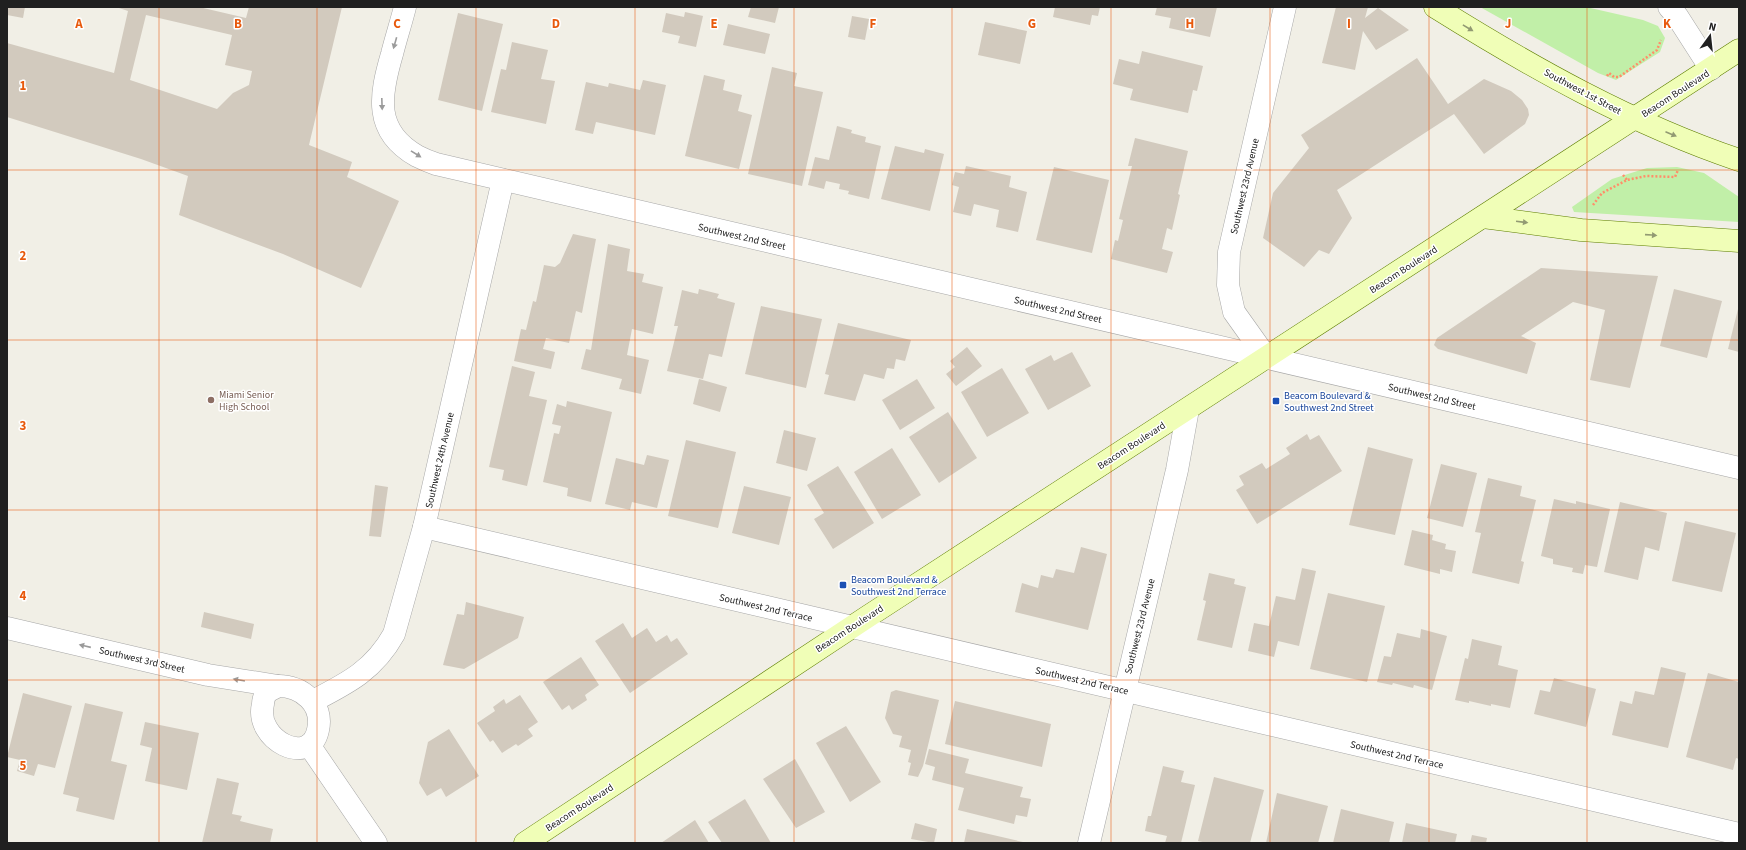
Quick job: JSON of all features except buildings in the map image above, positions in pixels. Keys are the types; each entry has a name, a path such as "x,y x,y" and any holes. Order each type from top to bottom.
{"main road":[{"name":"Southwest 1st Street","path":"1435,7 1470,29 1582,92 1636,118 1719,154 1739,160"},
{"name":"Beacom Boulevard","path":"525,843 851,627 1739,50"},
{"path":"1719,154 1739,175"},
{"path":"1483,217 1581,230 1739,242"}],"street":[{"name":"Southwest 2nd Street","path":"405,7 384,79 382,94 383,111 388,128 399,142 416,156 436,164 1739,468"},
{"name":"Southwest 23rd Avenue","path":"1266,358 1234,312 1228,285 1229,252 1286,7"},
{"path":"1669,7 1677,16 1711,68"},
{"name":"Southwest 24th Avenue","path":"313,701 348,682 372,665 385,650 394,634 424,527 503,180"},
{"name":"Southwest 23rd Avenue","path":"1089,843 1177,470 1188,408"},
{"name":"Southwest 2nd Terrace","path":"424,527 1739,834"},
{"name":"Southwest 3rd Street","path":"7,628 208,675 278,686"},
{"path":"278,686 289,686 300,690 313,701 318,713 319,725 317,736 309,745 299,748 286,746 274,739 264,724 261,712 263,700 267,692 278,686"},
{"path":"309,745 376,843"}],"path":[{"path":"1606,78 1609,74 1614,77 1619,77 1657,50 1662,40 1660,36"},
{"path":"1633,67 1636,71"},
{"path":"1593,206 1602,193 1627,180 1646,176 1675,176 1678,170"},
{"path":"1623,175 1627,180"}],"green space":[{"path":"1480,7 1586,7 1643,20 1658,26 1665,38 1660,52 1616,80 1598,73"},
{"path":"1677,167 1704,173 1739,197 1739,222 1574,212 1572,207 1612,179 1647,168"}],"place":[{"name":"Miami Senior High School","path":"211,400"},
{"name":"Beacom Boulevard & Southwest 2nd Street","path":"1276,401"},
{"name":"Beacom Boulevard & Southwest 2nd Terrace","path":"843,585"}]}
